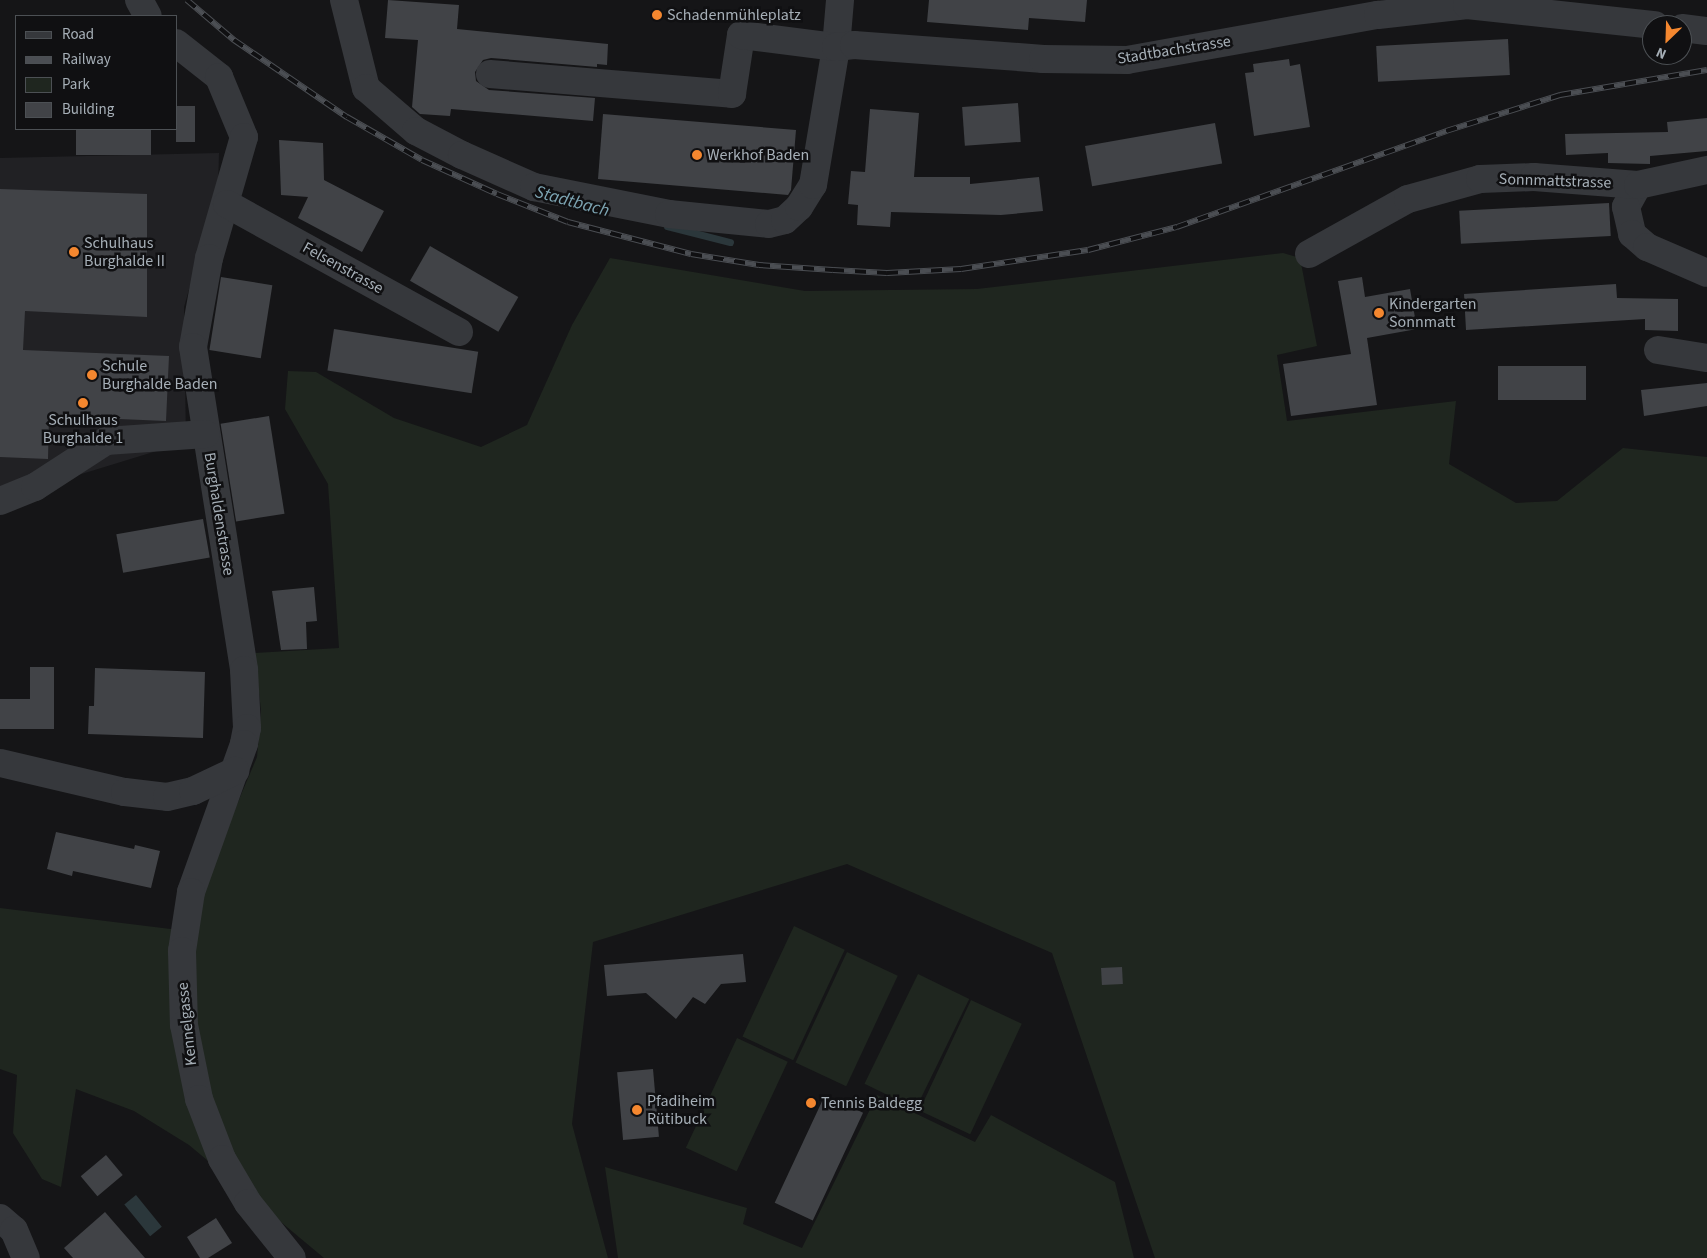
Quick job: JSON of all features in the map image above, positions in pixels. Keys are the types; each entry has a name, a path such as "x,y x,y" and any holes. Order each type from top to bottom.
{"street":[{"path":"344,0 366,88 416,130 462,155 534,187 669,214 769,224 785,220 799,207 813,184 836,47 840,0"},
{"name":"Stadtbachstrasse","path":"490,74 732,94 741,35 836,47 854,45 1042,59 1128,60 1378,15 1467,3 1642,23"},
{"path":"1692,29 1707,30"},
{"name":"Burghaldenstrasse","path":"178,45 219,77 244,137 227,204 209,258 193,347 245,678 247,728 235,771"},
{"name":"Sonnmattstrasse","path":"1309,254 1408,199 1480,179 1534,177 1638,185 1707,170"},
{"name":"Sonnmattstrasse","path":"1638,185 1626,207 1632,234 1648,247 1696,265 1707,273"},
{"name":"Felsenstrasse","path":"227,204 459,332"},
{"path":"1658,350 1707,358"},
{"path":"0,501 35,486 106,441 206,434"},
{"path":"0,763 160,797 193,791 235,771"},
{"name":"Kennelgasse","path":"235,771 191,892 182,951 184,1024 199,1099 222,1159 248,1204 292,1258"},
{"path":"0,1218 14,1230 26,1258"}],"shaded area":[{"name":"Schule Burghalde Baden","path":"219,153 218,188 184,307 186,442 75,476 0,511 0,158"},
{"path":"136,1195 162,1227 150,1236 124,1204"}],"green space":[{"path":"1283,253 1300,258 1317,346 1277,355 1287,421 1456,401 1449,464 1516,503 1557,501 1623,448 1707,457 1707,1258 1155,1258 1052,953 847,864 593,942 572,1124 608,1258 324,1258 189,1145 134,1111 76,1089 61,1187 42,1179 13,1133 17,1075 0,1069 0,908 195,932 210,868 257,757 261,711 255,653 339,648 328,484 285,409 288,371 316,372 394,418 481,447 527,425 572,325 610,258 805,291 977,289"},
{"path":"794,926 845,950 793,1060 742,1037"},
{"path":"847,952 898,976 846,1086 795,1063"},
{"path":"918,974 969,999 916,1109 865,1084"},
{"path":"971,1000 1022,1024 970,1134 919,1111"},
{"path":"737,1038 788,1062 737,1171 686,1148"},
{"path":"877,1095 975,1142 991,1115 1115,1182 1134,1258 618,1258 605,1167 747,1208 743,1224 802,1248"}],"building":[{"path":"388,0 459,5 457,29 608,44 607,65 597,64 597,67 491,58 483,60 475,72 476,81 489,90 595,98 593,121 451,109 450,116 420,114 412,107 418,40 385,38"},
{"path":"929,0 1087,0 1085,22 1029,18 1028,30 927,22"},
{"path":"1508,39 1510,75 1378,82 1376,46"},
{"path":"1289,59 1290,66 1300,64 1310,127 1254,136 1245,73 1254,72 1253,64"},
{"path":"1018,103 1021,142 965,146 962,107"},
{"path":"178,106 195,106 195,142 176,142"},
{"path":"870,109 919,113 914,177 970,177 970,184 1039,177 1043,211 1001,215 891,212 890,227 857,225 858,205 848,204 851,171 865,172"},
{"name":"Werkhof Baden","path":"603,114 796,130 791,190 788,195 598,179"},
{"path":"1707,118 1707,151 1650,156 1650,164 1608,163 1608,153 1566,155 1565,134 1668,132 1667,122"},
{"path":"1215,123 1222,163 1092,186 1085,146"},
{"path":"76,130 151,130 151,155 76,155"},
{"path":"279,140 323,143 324,180 384,211 362,252 298,218 308,197 281,195"},
{"name":"Schulhaus Burghalde II","path":"0,189 147,194 147,317 25,311 23,350 169,356 166,421 49,416 48,459 0,457"},
{"path":"1609,203 1611,236 1461,244 1459,211"},
{"path":"430,246 518,297 498,332 410,281"},
{"path":"221,277 272,285 261,358 209,350"},
{"path":"1362,277 1365,297 1410,289 1417,329 1367,338 1377,405 1291,416 1283,364 1351,354 1338,281"},
{"path":"1616,284 1617,298 1678,299 1678,331 1645,330 1645,319 1466,330 1464,294"},
{"path":"334,329 478,352 472,393 327,370"},
{"path":"1498,366 1586,366 1586,400 1498,400"},
{"path":"1707,383 1707,406 1644,416 1641,390"},
{"path":"269,416 284,514 236,521 221,424"},
{"path":"203,519 210,557 123,573 116,534"},
{"path":"314,587 317,621 306,622 307,649 281,650 272,591"},
{"path":"30,667 54,667 54,729 0,729 0,699 30,699"},
{"path":"95,668 205,672 203,738 88,734 89,706 94,706"},
{"path":"56,832 134,849 135,845 160,851 151,888 73,871 72,876 47,869"},
{"path":"743,954 746,982 721,984 705,1004 693,997 676,1019 646,993 607,996 604,965"},
{"path":"1122,967 1123,984 1102,985 1101,968"},
{"name":"Pfadiheim Rütibuck","path":"653,1069 659,1137 623,1140 617,1072"},
{"path":"825,1095 863,1113 813,1221 775,1203"},
{"path":"106,1155 123,1175 97,1196 81,1176"},
{"path":"105,1212 145,1258 73,1258 64,1248"},
{"path":"216,1218 232,1243 208,1258 200,1258 187,1237"}],"waterway":[{"name":"Stadtbach","path":"667,226 730,242"}],"railway":[{"path":"187,0 234,40 347,117 422,160 497,194 568,222 691,254 759,265 887,273 961,269 1088,250 1177,227 1446,131 1560,95 1707,70"}],"place":[{"name":"Schadenmühleplatz","path":"657,15"},
{"name":"Werkhof Baden","path":"697,155"},
{"name":"Schulhaus Burghalde II","path":"74,252"},
{"name":"Kindergarten Sonnmatt","path":"1379,313"},
{"name":"Schule Burghalde Baden","path":"92,375"},
{"name":"Schulhaus Burghalde 1","path":"83,403"},
{"name":"Tennis Baldegg","path":"811,1103"},
{"name":"Pfadiheim Rütibuck","path":"637,1110"}]}
